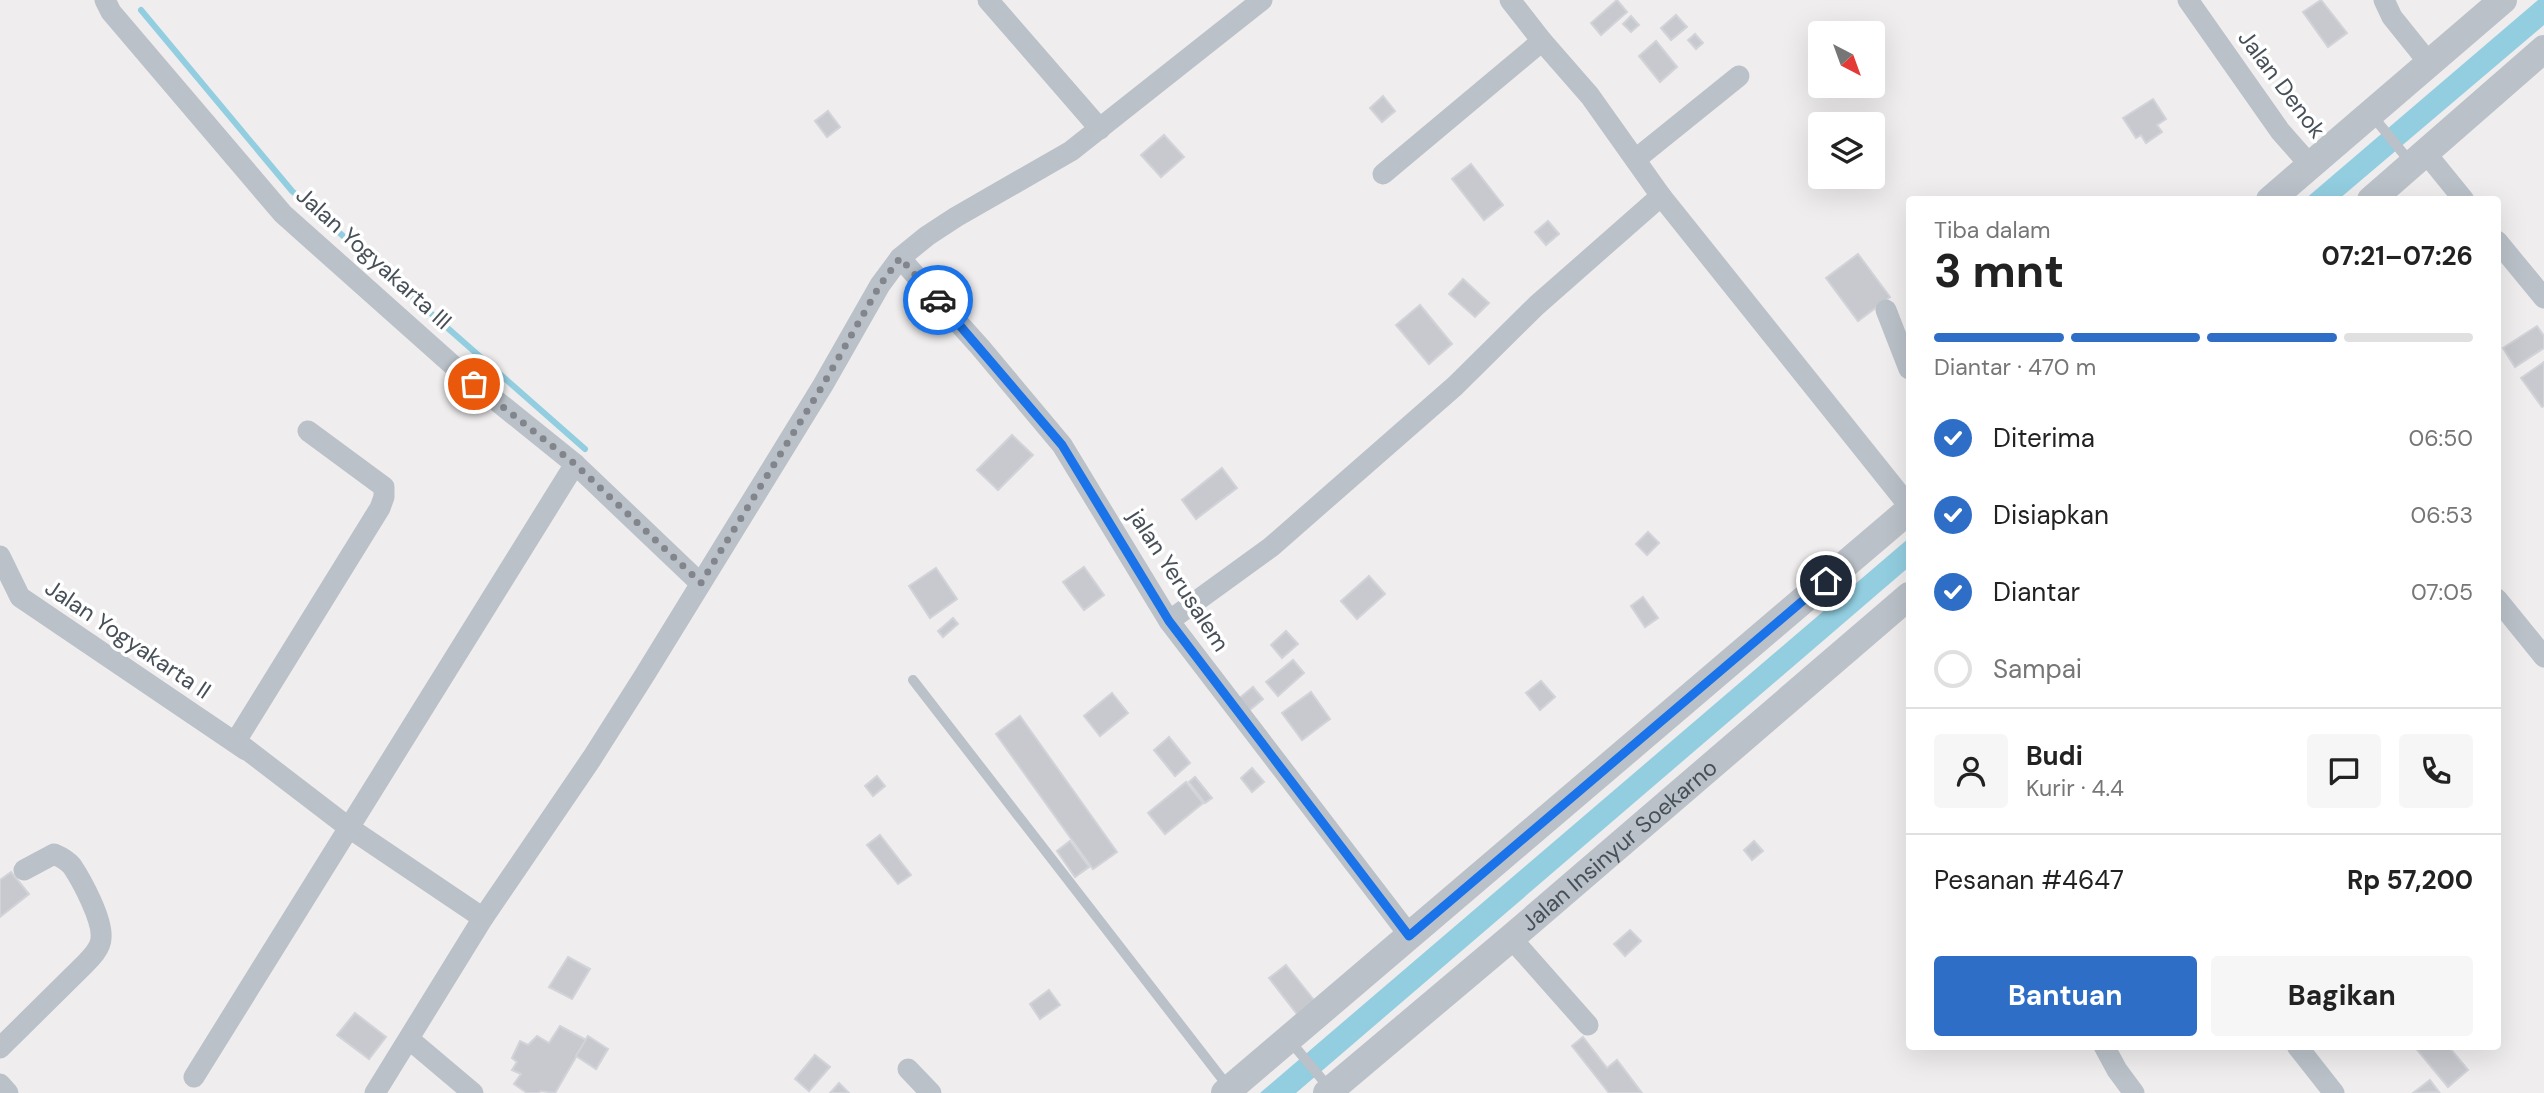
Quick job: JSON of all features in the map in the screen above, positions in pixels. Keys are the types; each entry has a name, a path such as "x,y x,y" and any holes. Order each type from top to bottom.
{"street":[{"path":"375,1093 483,918 592,758 823,385 880,285 900,258 927,236 1071,151 1262,0"},
{"path":"1510,0 1590,96 1661,196 1906,504"},
{"name":"Jalan Denok","path":"2188,0 2280,131 2310,165"},
{"path":"2384,0 2390,14 2429,62"},
{"path":"2275,196 2310,165 2378,122 2429,62 2503,0"},
{"path":"991,1 1100,129"},
{"name":"Jalan Yogyakarta III","path":"114,4 283,214 457,369 575,464 701,583"},
{"path":"1383,174 1542,41"},
{"path":"2375,196 2412,155 2544,50"},
{"path":"1636,159 1740,76"},
{"path":"2412,155 2459,196"},
{"path":"1169,621 1271,547 1455,386 1537,305 1661,196"},
{"path":"2501,246 2544,298"},
{"name":"jalan Yerusalem","path":"900,258 980,346 1062,445 1169,621 1409,936"},
{"path":"1886,310 1906,361"},
{"path":"246,750 237,743 239,736 380,508 384,497 384,487 308,430"},
{"path":"194,1077 575,464"},
{"path":"1227,1091 1296,1047 1409,936 1906,511"},
{"name":"Jalan Yogyakarta II","path":"0,556 20,597 246,750 348,827 483,918"},
{"name":"Jalan Insinyur Soekarno","path":"1325,1086 1511,938 1906,599"},
{"path":"2501,604 2544,657"},
{"path":"0,1048 84,965 102,940 93,908 66,859 54,853 24,870"},
{"path":"1511,938 1588,1025"},
{"path":"409,1039 472,1093"},
{"path":"2107,1050 2134,1093"},
{"path":"2300,1050 2334,1093"},
{"path":"908,1069 931,1093"},
{"path":"0,1084 8,1093"}],"lane":[{"path":"2378,122 2412,155"},
{"path":"913,680 1227,1091"},
{"path":"1296,1047 1325,1086"}],"water":[{"path":"2538,0 2544,0 2544,25 2343,196 2309,196"},
{"path":"1906,541 1906,570 1296,1093 1260,1093"}],"building":[{"path":"1617,0 1627,12 1601,35 1591,23"},
{"path":"2321,0 2347,33 2328,47 2303,12"},
{"path":"1676,15 1687,27 1671,40 1661,28"},
{"path":"1631,16 1639,25 1631,32 1623,24"},
{"path":"1695,34 1703,43 1696,49 1688,40"},
{"path":"1656,41 1677,67 1660,82 1639,56"},
{"path":"1383,96 1395,111 1382,122 1370,108"},
{"path":"2153,99 2166,119 2157,125 2162,132 2146,143 2141,135 2136,138 2123,118"},
{"path":"828,111 840,127 827,137 815,121"},
{"path":"1164,135 1184,157 1161,177 1141,155"},
{"path":"1471,164 1503,205 1484,220 1452,179"},
{"path":"1548,221 1559,234 1546,245 1535,232"},
{"path":"1858,254 1890,297 1858,321 1826,278"},
{"path":"1463,279 1489,303 1475,317 1449,294"},
{"path":"1420,305 1452,344 1429,364 1396,325"},
{"path":"2537,326 2544,336 2544,348 2515,367 2503,348"},
{"path":"2544,362 2544,406 2542,407 2521,378"},
{"path":"1012,435 1033,455 998,490 977,470"},
{"path":"1222,468 1237,488 1196,519 1182,500"},
{"path":"1648,532 1659,543 1647,555 1636,544"},
{"path":"1084,567 1104,595 1084,610 1063,582"},
{"path":"936,568 957,599 930,618 909,586"},
{"path":"1369,576 1385,594 1357,619 1341,601"},
{"path":"1643,597 1658,618 1645,627 1631,606"},
{"path":"953,618 958,624 943,637 938,631"},
{"path":"1286,631 1298,644 1282,658 1271,645"},
{"path":"1293,660 1304,673 1278,696 1266,682"},
{"path":"1541,681 1555,697 1540,710 1526,693"},
{"path":"1253,687 1263,699 1246,713 1236,701"},
{"path":"1311,692 1330,719 1302,740 1282,713"},
{"path":"1112,693 1128,713 1100,736 1084,716"},
{"path":"1020,716 1117,852 1093,869 996,734"},
{"path":"1169,737 1190,763 1175,776 1154,750"},
{"path":"1252,768 1264,782 1252,792 1241,778"},
{"path":"877,776 885,786 873,796 865,786"},
{"path":"1195,777 1212,798 1205,803 1189,782"},
{"path":"1186,782 1203,803 1165,834 1148,813"},
{"path":"880,835 911,875 898,884 867,845"},
{"path":"1070,841 1089,867 1075,877 1057,851"},
{"path":"1754,841 1763,851 1752,860 1744,850"},
{"path":"11,872 29,894 0,917 0,880"},
{"path":"1630,930 1641,941 1625,956 1614,944"},
{"path":"568,957 590,969 572,999 549,987"},
{"path":"1286,965 1314,1000 1297,1014 1269,978"},
{"path":"1049,990 1060,1005 1040,1019 1030,1004"},
{"path":"355,1013 386,1037 369,1059 337,1035"},
{"path":"560,1026 586,1040 555,1093 527,1093 514,1084 521,1074 512,1070 517,1062 512,1058 520,1041 528,1045 537,1036 549,1043"},
{"path":"588,1036 608,1049 596,1069 576,1056"},
{"path":"1583,1037 1607,1068 1617,1060 1642,1093 1609,1093 1572,1046"},
{"path":"2417,1050 2451,1050 2468,1070 2448,1087"},
{"path":"815,1055 830,1067 809,1091 795,1079"},
{"path":"2430,1080 2439,1092 2413,1093"},
{"path":"839,1083 849,1093 830,1093"}],"waterway":[{"path":"141,10 292,191 585,449"}],"way so far":[{"path":"474,384 575,464 701,583 823,385 880,285 900,258 938,300"}],"route":[{"path":"938,300 1062,445 1169,621 1409,936 1826,581"}]}
